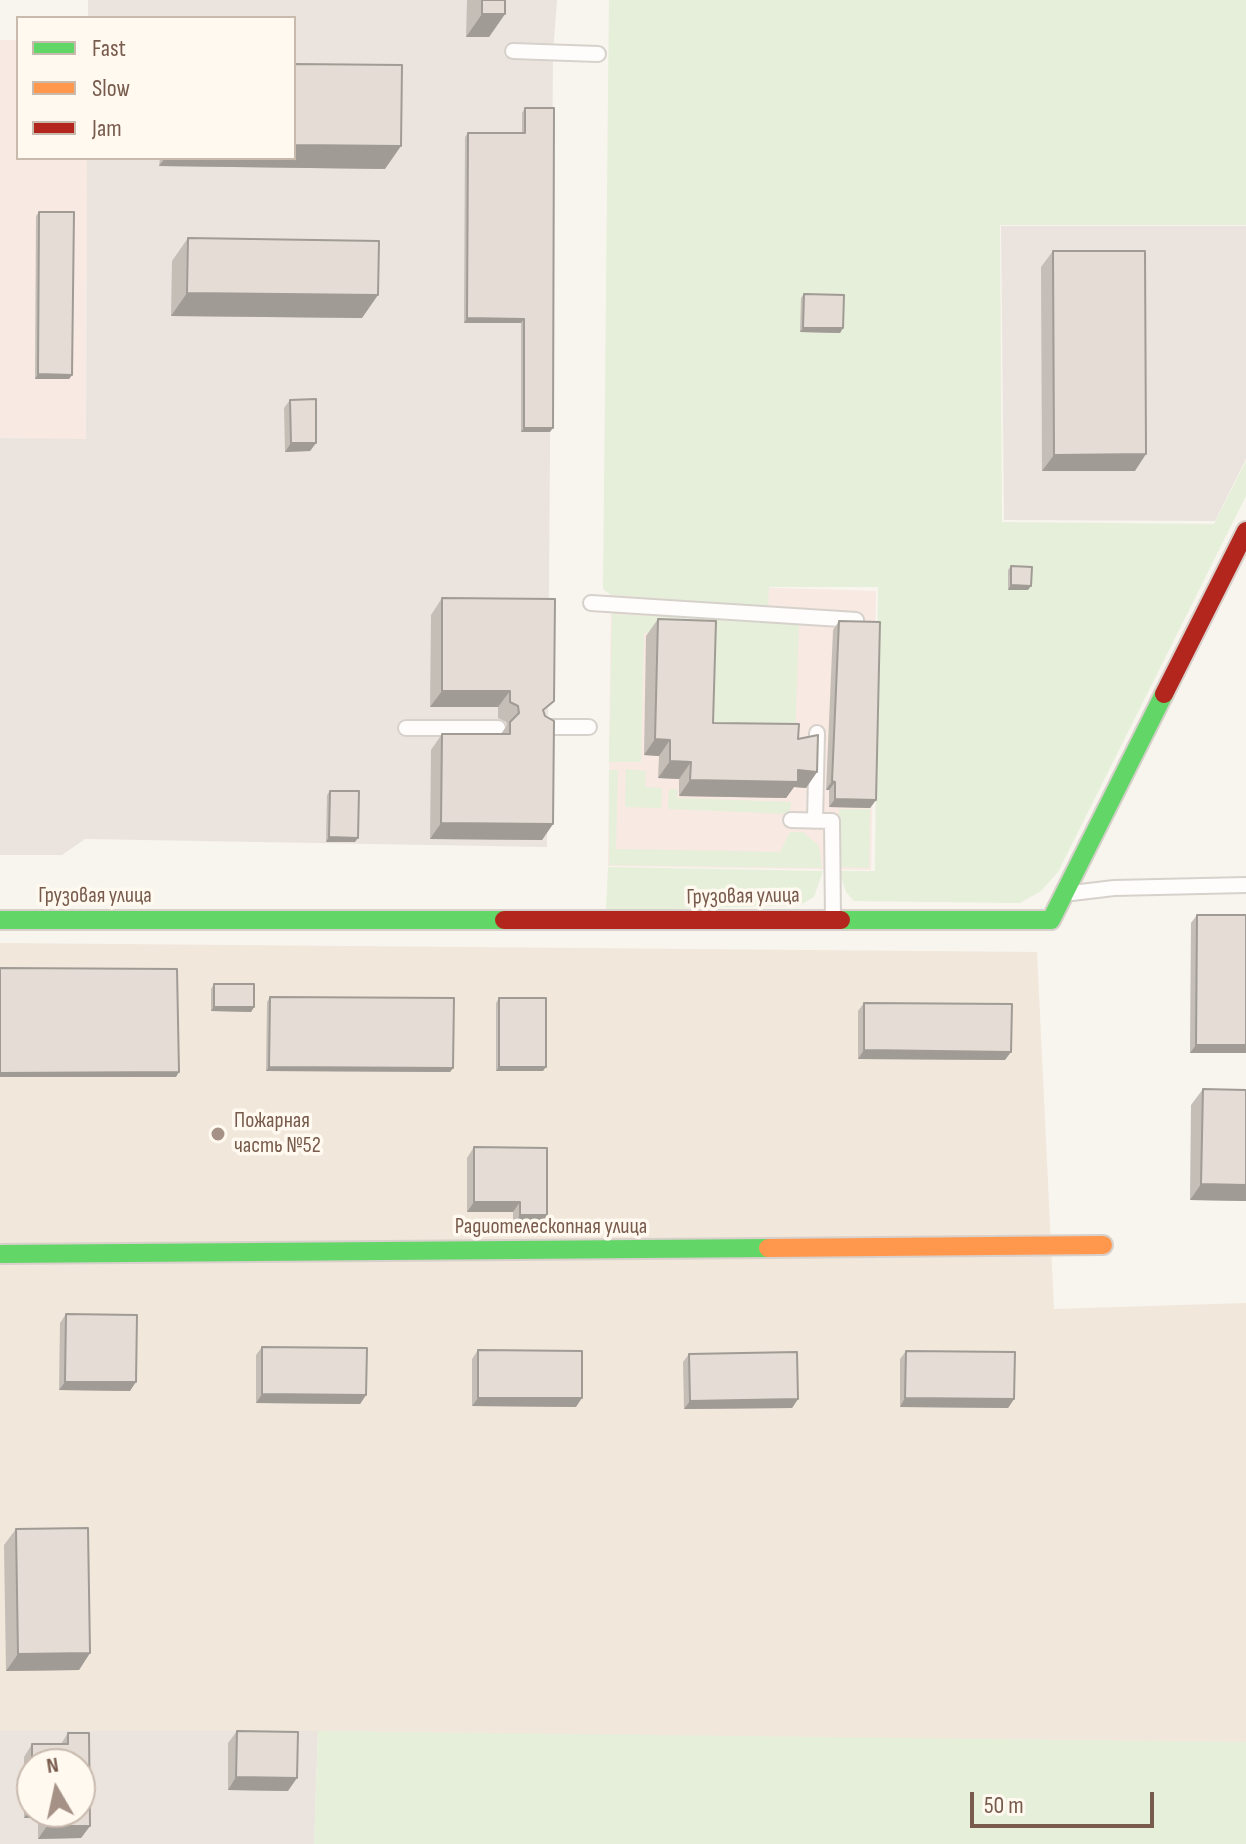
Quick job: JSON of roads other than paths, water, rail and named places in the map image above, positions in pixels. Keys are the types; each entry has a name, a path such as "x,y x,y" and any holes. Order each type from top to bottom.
{"street":[{"name":"Грузовая улица","path":"0,920 1051,920 1246,531"},
{"name":"Радиотелескопная улица","path":"0,1254 1103,1245"}],"lane":[{"path":"513,51 598,54"},
{"path":"591,603 817,622 856,620"},
{"path":"542,727 589,727"},
{"path":"406,728 498,728"},
{"path":"815,821 817,733"},
{"path":"791,820 832,821 833,920"},
{"path":"1064,895 1114,888 1246,885"}],"place":[{"name":"Пожарная часть №52","path":"218,1134"}]}
